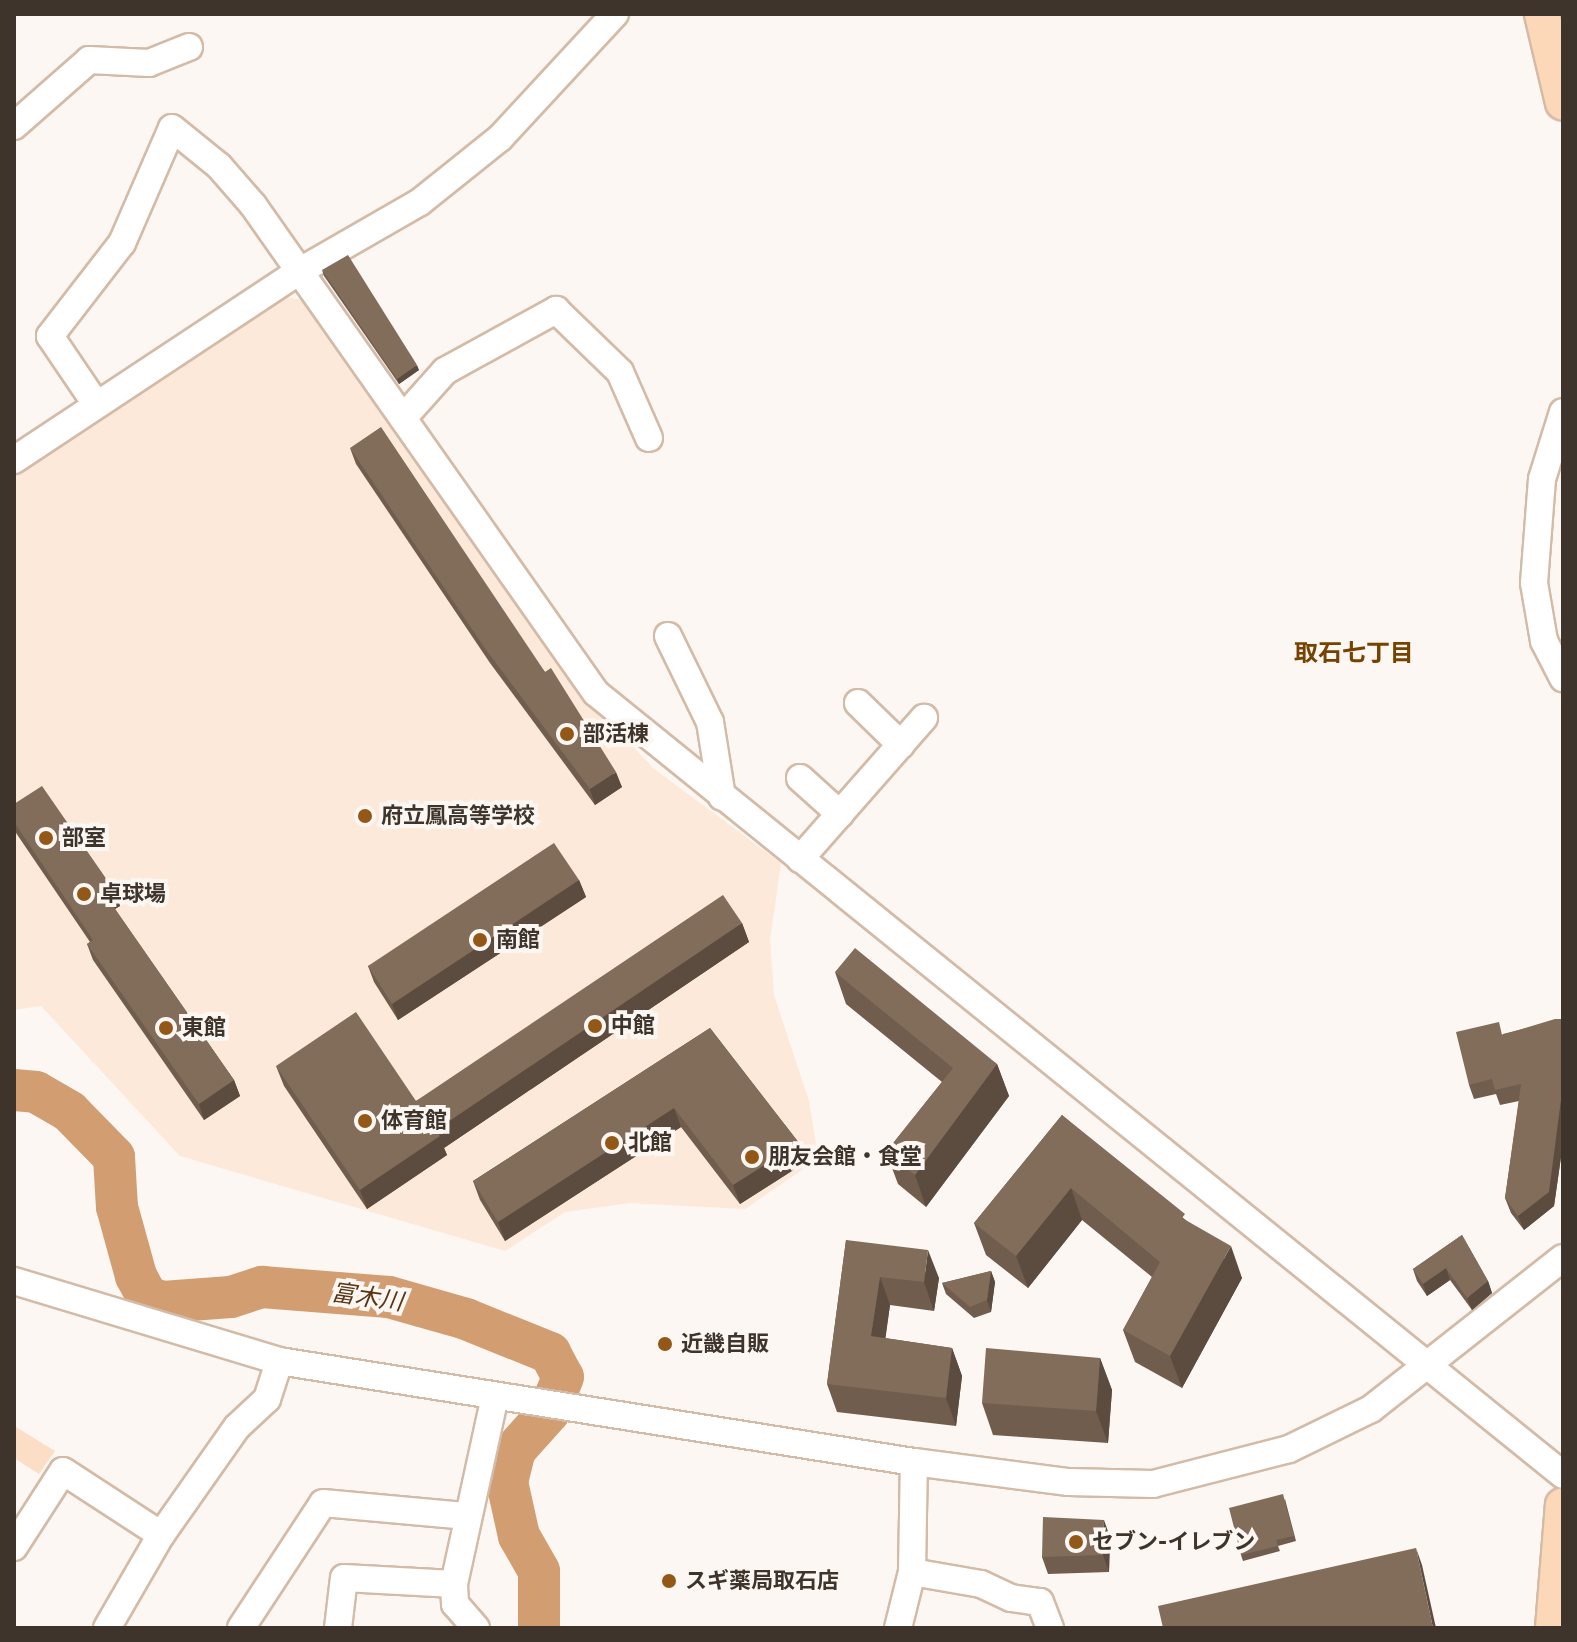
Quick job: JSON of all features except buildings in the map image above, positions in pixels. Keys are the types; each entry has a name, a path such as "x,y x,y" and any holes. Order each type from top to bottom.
{"main road":[{"path":"1542,14 1563,103"},
{"path":"1553,1628 1563,1505"}],"street":[{"path":"14,460 300,271 420,202 500,138 615,14"},
{"path":"14,126 89,60 149,63 189,47"},
{"path":"96,404 50,336 122,243 172,128 237,185 596,693 1563,1475"},
{"path":"403,418 445,371 556,310 620,372 649,438"},
{"path":"1563,412 1542,479 1534,583 1544,641 1563,678"},
{"path":"668,636 710,722 722,797"},
{"path":"858,703 901,745"},
{"path":"800,859 924,718"},
{"path":"800,778 840,814"},
{"path":"14,1281 279,1361 914,1462 1069,1482 1153,1484 1289,1449 1371,1409 1563,1258"},
{"path":"107,1628 161,1535 237,1427 267,1399 279,1361"},
{"path":"476,1628 455,1604 454,1584 495,1396"},
{"path":"898,1628 912,1572 914,1462"},
{"path":"14,1547 63,1471 161,1535"},
{"path":"241,1628 323,1503 467,1516"},
{"path":"912,1572 981,1584 1011,1598 1040,1602 1050,1628"},
{"path":"338,1628 344,1578 454,1584"}],"shaded area":[{"name":"府立鳳高等学校","path":"272,294 312,302 587,705 598,709 653,768 781,863 770,940 774,995 809,1101 816,1144 802,1170 745,1209 630,1203 565,1212 505,1251 180,1156 41,1006 14,1010 14,470"},
{"path":"16,1427 55,1451 39,1474 14,1458"}],"waterway":[{"name":"富木川","path":"14,1090 36,1092 70,1112 114,1157 117,1207 136,1276 147,1297 163,1302 231,1297 262,1287 389,1297 466,1319 550,1353 563,1377 549,1412 515,1450 507,1482 519,1536 539,1571 539,1628"}],"place":[{"name":"部活棟","path":"567,734"},
{"name":"府立鳳高等学校","path":"365,816"},
{"name":"部室","path":"46,838"},
{"name":"卓球場","path":"84,894"},
{"name":"南館","path":"480,940"},
{"name":"中館","path":"595,1026"},
{"name":"東館","path":"166,1028"},
{"name":"体育館","path":"365,1121"},
{"name":"北館","path":"612,1143"},
{"name":"朋友会館・食堂","path":"752,1157"},
{"name":"近畿自販","path":"665,1344"},
{"name":"セブン-イレブン","path":"1076,1542"},
{"name":"スギ薬局取石店","path":"669,1581"}],"district":[{"name":"取石七丁目","path":"1354,654"}]}
